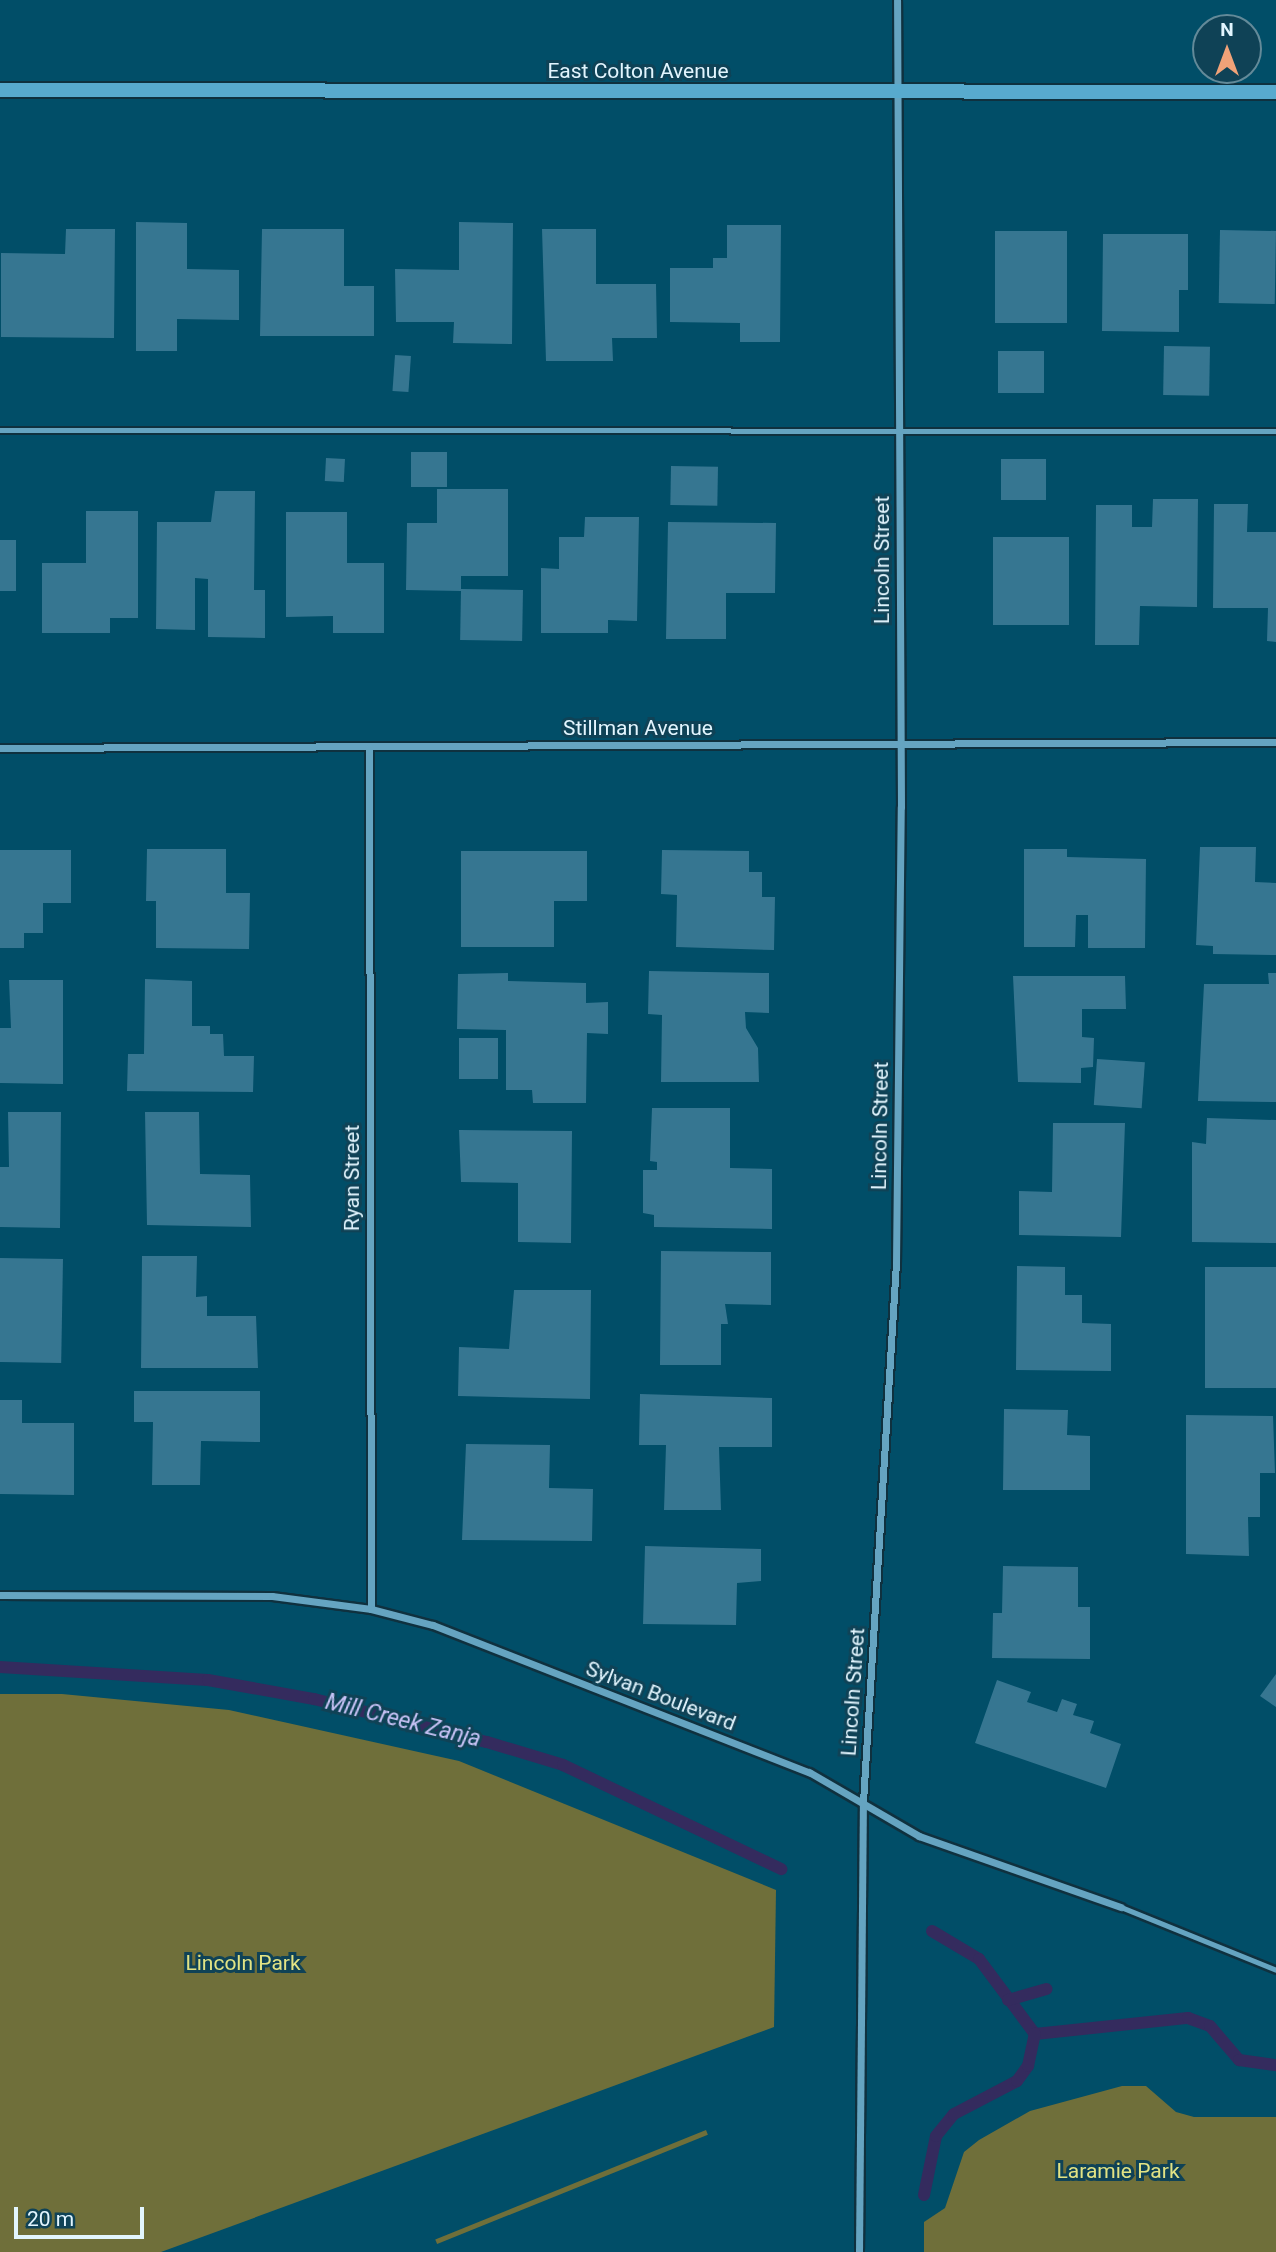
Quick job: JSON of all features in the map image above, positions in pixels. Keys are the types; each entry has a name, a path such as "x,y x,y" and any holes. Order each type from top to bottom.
{"street":[{"name":"Lincoln Street","path":"859,2252 863,1802 896,1263 900,743 897,0"},
{"name":"East Colton Avenue","path":"0,90 1276,92"},
{"name":"Stillman Avenue","path":"0,748 1276,743"},
{"name":"Ryan Street","path":"369,747 371,1609"},
{"name":"Sylvan Boulevard","path":"0,1595 272,1596 371,1609 433,1625 809,1772 919,1836 1122,1908"}],"lane":[{"path":"0,430 1276,431"},
{"name":"Sylvan Boulevard","path":"1122,1908 1276,1970"}],"green space":[{"name":"Lincoln Park","path":"0,1694 62,1694 229,1710 459,1761 776,1890 774,2027 161,2252 0,2252"},
{"name":"Laramie Park","path":"1122,2086 1146,2086 1176,2112 1194,2117 1276,2117 1276,2252 924,2252 924,2222 945,2208 964,2152 979,2140 1030,2111"},
{"path":"706,2130 708,2135 437,2244 435,2239"}],"building":[{"path":"136,222 187,223 187,269 239,270 239,320 177,319 177,351 136,351"},
{"path":"459,222 513,223 512,344 453,343 454,322 396,322 395,269 459,270"},
{"path":"727,225 781,225 780,342 740,342 740,323 670,322 670,268 713,268 713,258 727,258"},
{"path":"66,229 115,229 114,338 1,337 1,253 65,254"},
{"path":"262,229 344,229 344,286 374,286 374,336 260,336"},
{"path":"542,229 596,229 596,284 656,284 657,338 612,338 613,361 546,361"},
{"path":"1220,230 1276,231 1275,304 1219,303"},
{"path":"995,231 1067,231 1067,323 995,323"},
{"path":"1103,234 1188,234 1188,290 1179,290 1179,332 1102,331"},
{"path":"1164,346 1210,347 1209,396 1163,395"},
{"path":"998,351 1044,351 1044,393 998,393"},
{"path":"395,355 411,356 408,392 392,391"},
{"path":"411,452 447,452 447,487 411,487"},
{"path":"326,458 345,459 344,482 325,481"},
{"path":"1001,459 1046,459 1046,500 1001,500"},
{"path":"671,466 718,467 717,506 670,505"},
{"path":"437,489 508,489 508,576 461,576 461,591 406,590 407,523 437,523"},
{"path":"215,491 255,491 254,590 265,590 265,638 208,637 208,579 195,578 195,630 156,629 157,522 211,522"},
{"path":"1153,499 1198,499 1197,607 1140,606 1139,645 1095,645 1096,505 1132,505 1132,527 1152,527"},
{"path":"1214,504 1248,504 1247,532 1276,532 1276,642 1267,641 1268,608 1213,608"},
{"path":"86,511 138,511 138,618 110,618 110,633 42,633 42,563 86,563"},
{"path":"286,512 347,512 347,563 384,563 384,633 333,633 333,616 286,617"},
{"path":"585,517 639,517 637,621 608,620 608,633 541,633 541,568 559,569 559,537 584,537"},
{"path":"668,522 776,523 775,593 726,593 726,639 666,639"},
{"path":"993,537 1069,537 1069,625 993,625"},
{"path":"0,540 16,540 16,591 0,591"},
{"path":"461,589 523,590 522,641 460,640"},
{"path":"1200,847 1256,847 1255,882 1276,883 1276,955 1213,954 1213,946 1196,945"},
{"path":"147,849 226,849 226,893 250,893 249,949 156,948 156,901 146,901"},
{"path":"1024,849 1067,849 1067,857 1146,859 1145,948 1088,948 1088,915 1076,915 1075,947 1024,947"},
{"path":"0,850 71,850 71,903 43,903 43,933 24,933 24,948 0,948"},
{"path":"662,850 749,851 749,872 762,872 762,897 775,897 774,950 676,947 677,895 661,894"},
{"path":"461,851 587,851 587,901 554,901 554,947 461,947"},
{"path":"649,971 769,973 769,1013 745,1012 746,1028 758,1048 759,1082 661,1082 662,1015 648,1014"},
{"path":"508,973 508,981 586,983 586,1003 608,1002 608,1034 587,1033 586,1103 533,1103 532,1090 506,1090 506,1030 457,1029 458,974"},
{"path":"1268,973 1276,973 1276,1102 1198,1101 1204,984 1269,984"},
{"path":"1013,976 1125,976 1126,1009 1082,1009 1082,1037 1094,1038 1093,1067 1081,1068 1081,1083 1018,1082"},
{"path":"145,979 192,981 192,1026 210,1026 210,1034 223,1034 224,1056 254,1056 253,1092 127,1091 128,1054 144,1054"},
{"path":"9,980 63,980 63,1084 0,1083 0,1028 11,1028"},
{"path":"459,1038 498,1038 498,1079 459,1079"},
{"path":"1097,1059 1145,1062 1142,1108 1094,1105"},
{"path":"652,1108 730,1108 730,1168 772,1169 772,1229 654,1227 654,1215 643,1213 643,1170 657,1170 657,1162 650,1161"},
{"path":"8,1112 61,1112 60,1228 0,1227 0,1167 9,1167"},
{"path":"145,1112 199,1112 200,1174 250,1175 251,1227 147,1225"},
{"path":"1207,1118 1276,1120 1276,1243 1192,1242 1192,1142 1206,1144"},
{"path":"1053,1123 1125,1123 1121,1237 1019,1235 1019,1191 1052,1192"},
{"path":"459,1130 572,1131 571,1243 518,1242 518,1183 461,1182"},
{"path":"661,1251 771,1252 771,1305 725,1304 728,1324 721,1324 721,1365 660,1365"},
{"path":"142,1256 197,1256 196,1297 207,1296 207,1316 256,1316 258,1368 141,1368"},
{"path":"0,1258 63,1259 61,1363 0,1362"},
{"path":"1017,1266 1065,1267 1065,1295 1082,1295 1082,1323 1111,1324 1111,1371 1016,1370"},
{"path":"1205,1267 1276,1267 1276,1388 1205,1388"},
{"path":"514,1290 591,1290 590,1399 458,1396 459,1347 509,1349"},
{"path":"134,1391 260,1391 260,1442 201,1441 200,1485 152,1485 153,1422 134,1422"},
{"path":"640,1394 772,1398 772,1447 719,1447 721,1510 664,1510 666,1445 639,1445"},
{"path":"0,1400 22,1400 22,1423 74,1423 74,1495 0,1494"},
{"path":"1004,1409 1068,1410 1067,1435 1090,1436 1090,1490 1003,1490"},
{"path":"1186,1415 1273,1416 1275,1473 1260,1473 1260,1517 1248,1517 1249,1556 1186,1554"},
{"path":"466,1444 550,1445 549,1488 593,1489 592,1541 462,1540"},
{"path":"645,1546 761,1549 761,1581 737,1583 736,1625 643,1624"},
{"path":"1003,1566 1078,1567 1078,1607 1090,1607 1090,1659 992,1658 993,1613 1002,1613"},
{"path":"1276,1674 1276,1707 1260,1696"},
{"path":"997,1680 1031,1692 1027,1702 1057,1712 1062,1699 1077,1704 1073,1715 1094,1721 1090,1733 1121,1744 1106,1788 975,1743"}],"waterway":[{"name":"Mill Creek Zanja","path":"0,1667 208,1680 314,1699 487,1742 563,1765 781,1869"},
{"name":"Mill Creek Zanja","path":"932,1931 979,1959 1035,2034 1188,2018 1210,2026 1239,2060 1276,2065"},
{"path":"1008,2000 1046,1989"},
{"path":"924,2195 936,2136 954,2114 1017,2081 1028,2066 1035,2034"}]}
